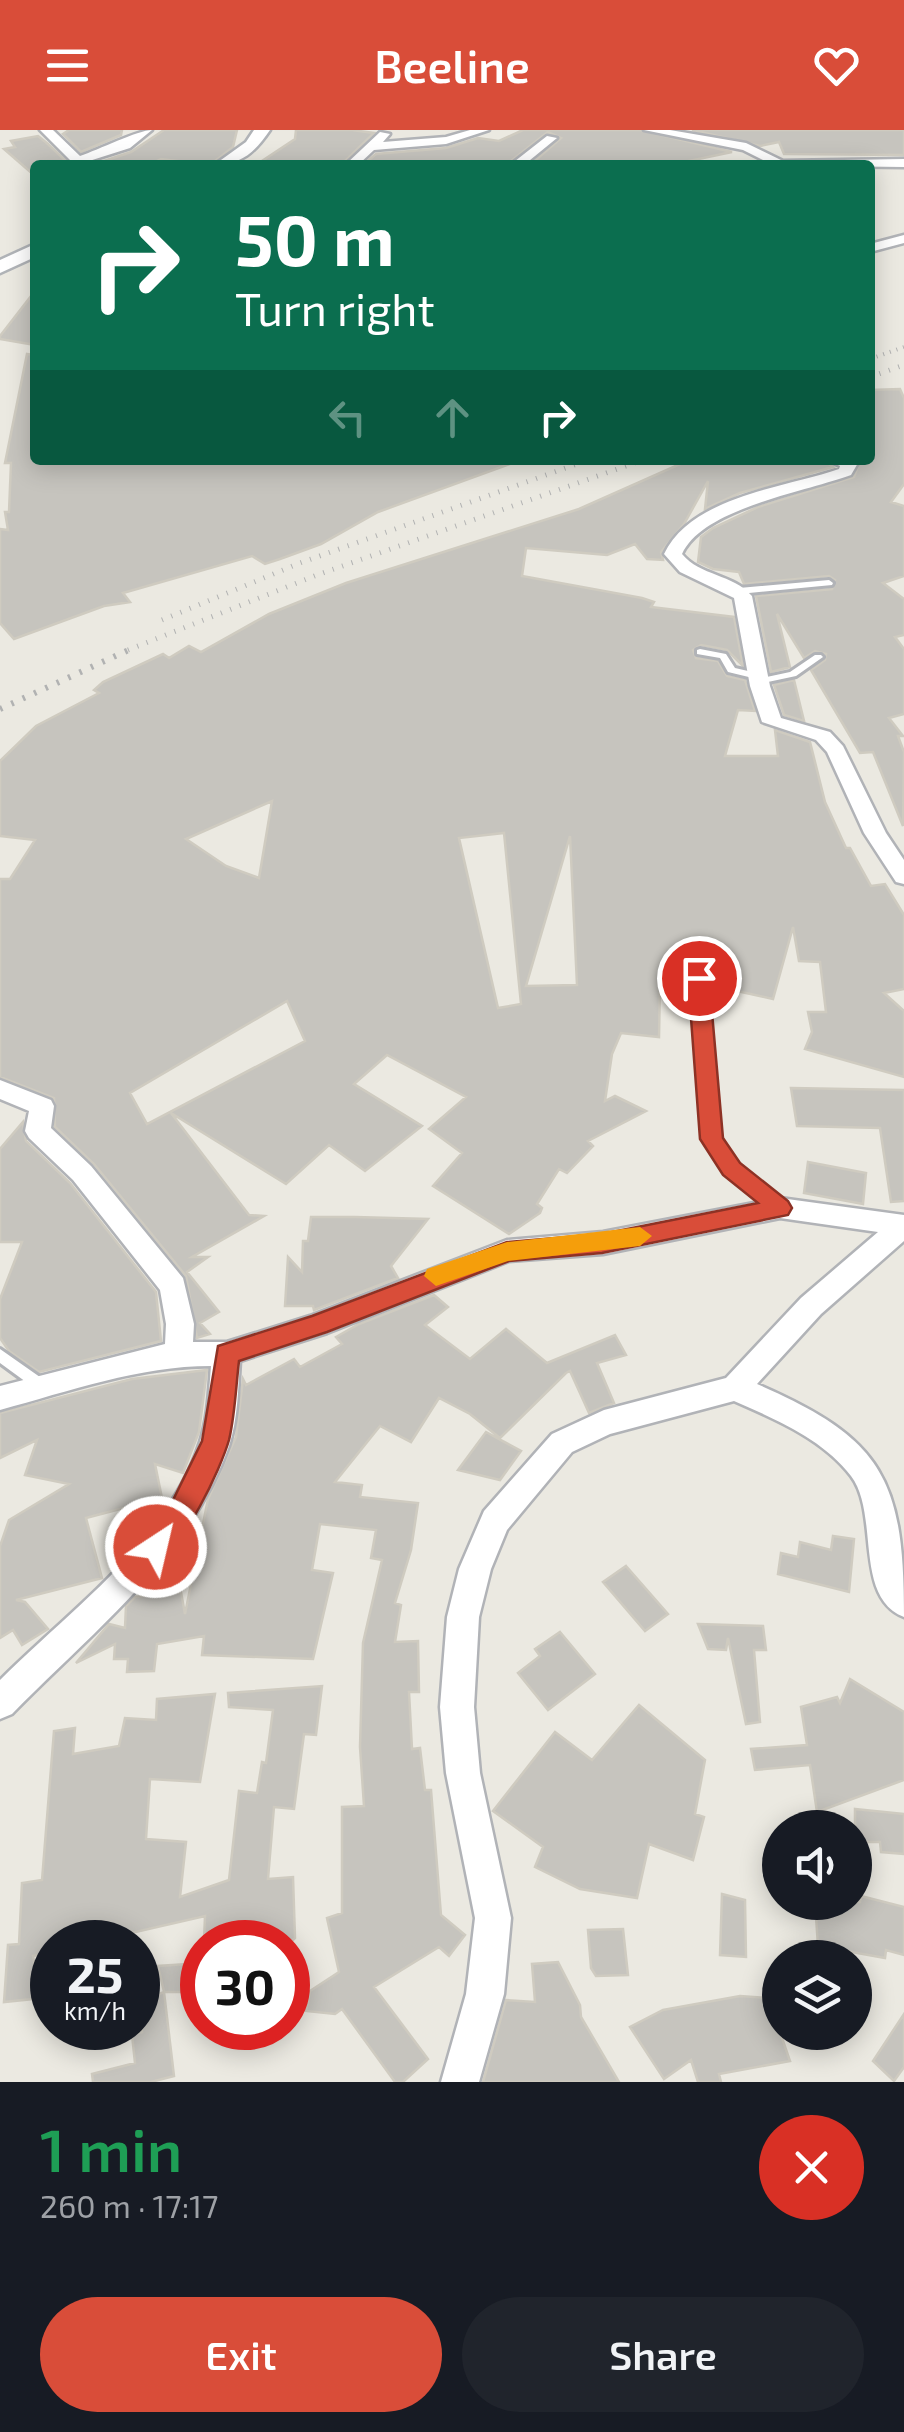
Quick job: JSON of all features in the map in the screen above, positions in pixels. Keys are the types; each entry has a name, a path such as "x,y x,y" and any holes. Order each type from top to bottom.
{"street":[{"path":"46,130 77,160"},
{"path":"88,160 126,145 146,130"},
{"path":"230,160 252,146 262,130"},
{"path":"357,160 388,130"},
{"path":"374,146 446,140 483,130"},
{"path":"650,130 746,147 772,160"},
{"path":"522,160 551,138"},
{"path":"875,165 904,166"},
{"path":"875,178 904,166"},
{"path":"875,247 904,239"},
{"path":"0,266 30,252"},
{"path":"849,465 845,472 720,511 673,547 677,562 685,568 739,591 772,722 823,736 836,750 875,834 904,878"},
{"path":"0,1089 42,1106 38,1131 82,1173 173,1286 180,1324 178,1354"},
{"path":"0,1398 178,1354 227,1354 318,1325 507,1252 602,1244 780,1208 904,1225"},
{"path":"460,2082 486,1994 493,1918 463,1773 457,1707 463,1617 474,1569 496,1521 562,1442 604,1423 735,1388 811,1306 904,1225"},
{"path":"0,1703 156,1547 182,1511 215,1441 227,1354"},
{"path":"735,1388 806,1422 846,1449 874,1480 890,1579 904,1602"}],"lane":[{"path":"739,591 829,583"},
{"path":"700,652 723,656 731,670 759,678 793,674 818,657"},
{"path":"699,978 712,1139 732,1169 780,1208"},
{"path":"0,1355 42,1386"}],"building":[{"path":"69,130 122,130 121,135 81,152 63,134"},
{"path":"164,130 237,130 233,147 216,160 107,160 131,152"},
{"path":"296,130 374,133 346,160 264,160 295,139"},
{"path":"523,130 640,130 732,152 694,160 536,160 561,138 548,132 512,160 369,160 376,154 446,148 478,138 499,141"},
{"path":"692,130 904,130 904,155 784,154 779,142 760,146"},
{"path":"38,136 65,160 30,160 30,172 4,149 15,147 11,141"},
{"path":"30,297 30,344 0,336"},
{"path":"27,354 30,465 507,465 378,512 321,544 280,559 265,564 252,556 123,593 130,602 104,606 14,639 0,623 0,529 8,530 5,512 9,512 11,463 5,463"},
{"path":"900,389 904,398 904,484 891,502 904,506 904,576 883,583 904,599 904,635 895,637 904,649 904,714 889,718 903,736 898,736 904,752 903,826 873,752 860,753 811,670 825,660 826,654 815,651 804,658 777,614 790,667 771,672 756,596 832,589 835,580 829,576 744,584 739,572 713,569 698,562 701,537 713,528 758,507 854,477 858,465 875,465 875,390"},
{"path":"678,465 833,467 740,493 705,509 708,481 684,524 661,552 663,560 647,559 635,544 607,555 526,548 522,576 642,598 654,602 651,607 734,617 743,666 727,650 701,645 693,650 696,658 718,661 727,676 745,680 755,711 738,710 725,756 778,756 775,730 810,742 825,802 846,848 850,848 871,886 885,884 904,915 904,989 884,993 904,1011 904,1077 805,1049 812,1032 808,1012 826,1012 820,962 799,961 793,927 773,999 737,991 741,979 720,977 719,960 673,957 667,984 660,984 659,1037 621,1033 612,1054 605,1101 615,1096 646,1111 588,1141 593,1146 567,1173 559,1169 537,1204 542,1208 540,1213 509,1234 433,1186 462,1153 429,1129 466,1097 387,1055 354,1084 422,1126 365,1171 329,1145 286,1184 171,1113 249,1215 264,1216 192,1257 208,1257 187,1272 219,1312 200,1323 210,1334 197,1338 186,1276 94,1164 55,1127 54,1098 0,1077 0,879 10,879 35,840 0,836 0,761 36,726 99,693 94,690 103,682 163,654 169,658 189,646 201,652 269,614 346,583 579,509","holes":["272,801 259,878 226,866 186,839","504,833 521,1004 498,1008 459,838","570,836 577,985 526,986","287,1001 305,1041 147,1124 130,1093"]},
{"path":"794,680 804,721 784,715 774,685"},
{"path":"791,1088 904,1090 904,1201 891,1202 880,1128 797,1126"},
{"path":"23,1122 26,1141 70,1183 156,1292 161,1341 39,1372 9,1351 0,1338 0,1299 22,1242 0,1242 0,1149"},
{"path":"808,1162 866,1173 863,1204 804,1193"},
{"path":"311,1217 428,1219 391,1266 398,1278 314,1310 313,1306 285,1306 288,1257 302,1272 303,1241 308,1241"},
{"path":"434,1295 448,1307 425,1325 470,1359 506,1329 547,1363 615,1335 626,1355 597,1363 614,1403 589,1413 570,1371 500,1438 470,1414 439,1398 411,1442 380,1426 335,1482 362,1485 360,1497 418,1503 411,1550 395,1603 401,1605 395,1642 418,1641 419,1692 409,1692 412,1749 420,1748 425,1790 431,1790 441,1915 465,1935 449,1956 439,1947 374,1987 428,2059 403,2082 395,2082 342,2009 335,2014 310,2011 310,1991 339,1972 327,1918 342,1913 342,1807 364,1806 360,1747 363,1643 382,1560 371,1558 376,1530 320,1524 312,1570 333,1573 313,1659 202,1655 204,1636 157,1644 154,1671 127,1672 128,1659 114,1659 115,1644 76,1663 109,1624 125,1628 126,1606 135,1597 181,1592 185,1614 208,1499 236,1437 243,1379 246,1385 294,1359 300,1367 342,1344 336,1337"},
{"path":"207,1370 199,1432 183,1473 155,1464 162,1498 86,1518 102,1578 16,1600 25,1602 48,1629 22,1645 13,1630 0,1638 0,1546 9,1520 69,1484 25,1475 37,1440 0,1458 0,1413 132,1379"},
{"path":"486,1432 521,1451 500,1480 458,1470"},
{"path":"833,1536 854,1539 849,1592 778,1574 781,1553 798,1557 800,1542 831,1550"},
{"path":"626,1566 668,1614 645,1631 603,1582"},
{"path":"698,1624 763,1626 766,1650 754,1650 760,1722 746,1724 728,1638 726,1650 708,1649"},
{"path":"560,1632 595,1674 548,1710 518,1673 540,1656 535,1649"},
{"path":"850,1679 904,1712 904,1780 817,1810 810,1765 755,1770 751,1749 807,1745 801,1707 837,1697 840,1703"},
{"path":"322,1686 316,1735 304,1734 294,1809 274,1807 268,1879 293,1877 294,1920 205,1920 205,1916 160,1926 160,1920 30,1920 30,1999 4,2002 8,1945 19,1944 22,1883 42,1880 54,1731 75,1728 73,1754 119,1746 125,1718 156,1720 157,1699 215,1694 200,1782 150,1779 146,1839 186,1842 180,1897 229,1880 239,1791 257,1793 262,1762 266,1763 273,1710 229,1707 228,1693"},
{"path":"639,1705 705,1760 695,1814 704,1817 693,1860 649,1844 637,1898 580,1889 535,1867 543,1847 493,1811 555,1732 592,1760"},
{"path":"872,1811 904,1814 904,1854 881,1852 880,1842 872,1842"},
{"path":"722,1894 745,1900 746,1957 720,1955"},
{"path":"872,1899 904,1907 904,1955 886,1950 885,1958 872,1956 872,1940 818,1940 816,1920 872,1920"},
{"path":"623,1929 628,1975 596,1976 591,1968 588,1930"},
{"path":"558,1962 580,2005 581,2017 619,2082 483,2082 506,2000 535,2002 532,1964"},
{"path":"180,1964 180,1992 164,1992 160,1966"},
{"path":"164,1992 174,2076 151,2082 93,2082 92,2074 135,2063 134,2050 160,2050 160,1994"},
{"path":"740,1996 762,1998 762,2050 786,2050 790,2061 719,2074 721,2082 698,2082 691,2060 664,2079 630,2027 663,2010"},
{"path":"904,2014 904,2067 894,2081 873,2061"}],"railway":[{"path":"875,357 904,347"},
{"path":"875,375 904,365"},
{"path":"162,620 300,563 574,465"},
{"path":"133,648 317,575 629,465"},
{"path":"0,709 133,648"},
{"path":"128,650 133,648"}],"slow traffic":[{"path":"436,1276 507,1252 602,1244 640,1236"}],"route":[{"path":"156,1547 182,1511 215,1441 227,1354 318,1325 450,1270 507,1252 602,1244 709,1219 780,1208 732,1169 712,1139 699,978"}]}
